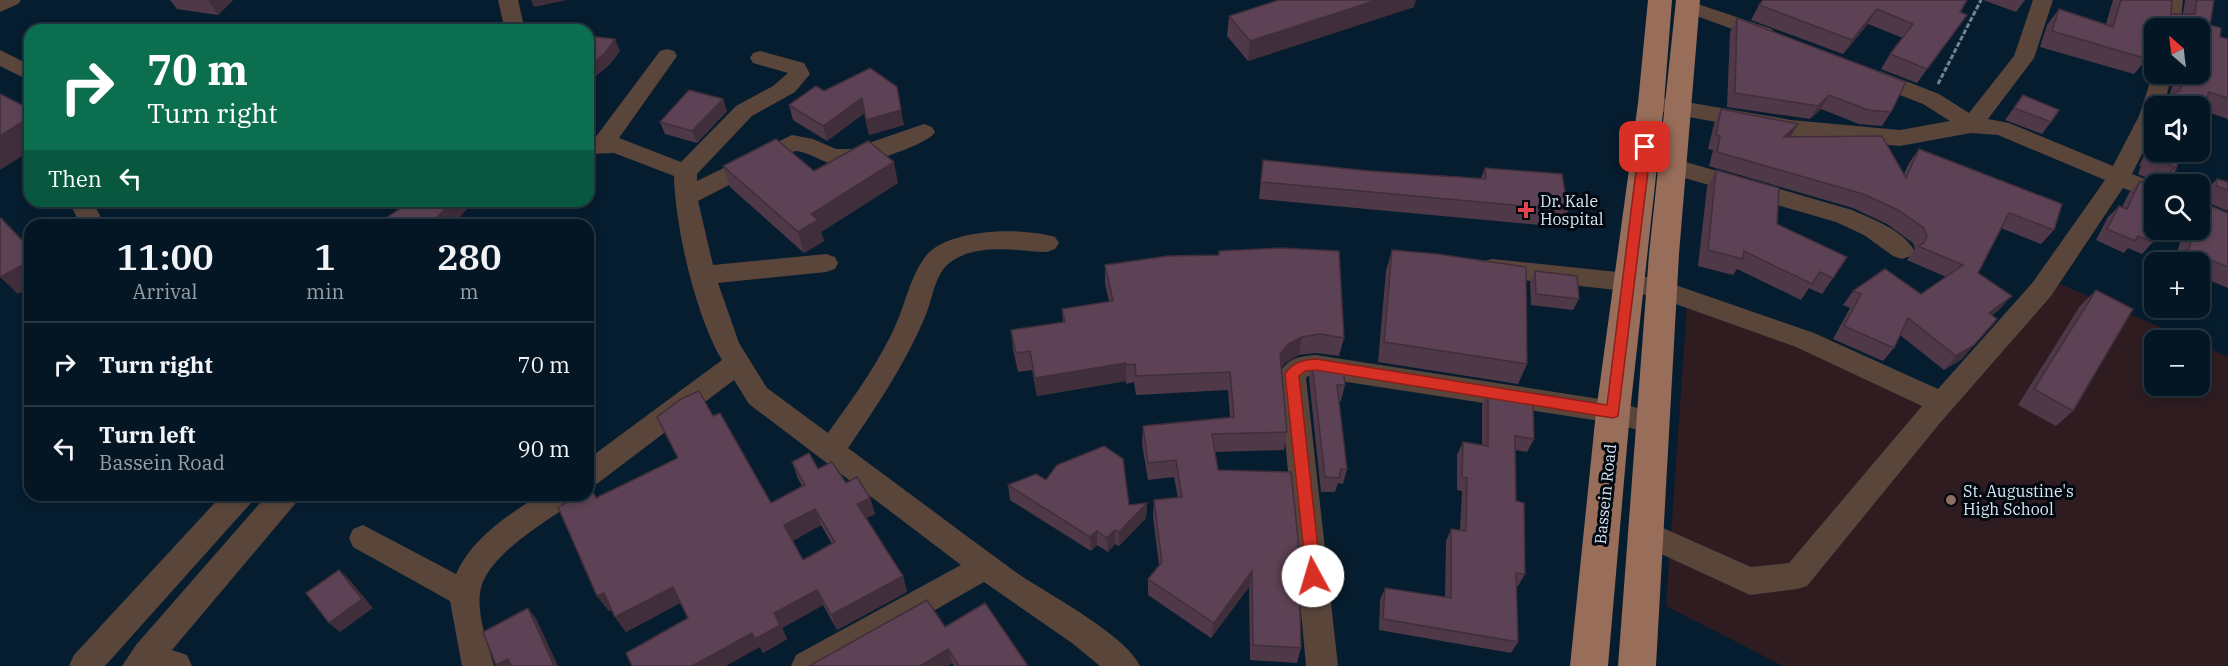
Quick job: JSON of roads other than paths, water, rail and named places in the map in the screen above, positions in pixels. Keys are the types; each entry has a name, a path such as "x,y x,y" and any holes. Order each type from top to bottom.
{"main road":[{"name":"Bassein Road","path":"1589,666 1627,282 1665,105 1679,2"},
{"name":"Bassein Road","path":"1637,666 1661,290 1672,166 1665,105"}],"street":[{"path":"0,6 11,0"},
{"path":"508,0 514,24"},
{"path":"1971,125 2024,58 2043,0"},
{"path":"2171,18 2173,0"},
{"path":"1679,2 1787,42"},
{"path":"595,146 667,56"},
{"path":"0,57 24,71"},
{"path":"760,58 797,68 799,74 793,83 774,97 751,105 744,111 685,172 686,197 703,276 727,346 758,396 986,566 1083,633 1122,665"},
{"path":"1854,68 1931,99 1971,125"},
{"path":"1645,533 1750,581 1797,576 2042,289 2119,177 2150,116 2159,84"},
{"path":"1665,105 1791,128 1900,138 1971,125 2001,128 2144,188"},
{"path":"686,197 792,143 807,144 826,154 841,158 865,153 924,132"},
{"path":"595,146 616,145 685,172"},
{"path":"1672,166 1844,216 1872,229 1902,250"},
{"path":"831,451 888,369 920,300 930,264 944,254 969,242 1047,243"},
{"path":"703,276 745,269 826,262"},
{"path":"1466,266 1627,282 1661,290 1805,340 1942,404"},
{"path":"594,471 738,363"},
{"path":"1322,666 1292,374 1302,366 1316,364 1400,376 1613,412 1652,423"},
{"path":"85,666 235,501"},
{"path":"143,661 280,501"},
{"path":"478,666 465,594 469,573 496,543 553,501"},
{"path":"363,537 465,594"},
{"path":"807,666 986,566"},
{"path":"143,661 176,666"}],"place":[{"name":"Dr. Kale Hospital","path":"1526,210"},
{"name":"St. Augustine's High School","path":"1951,500"}]}
